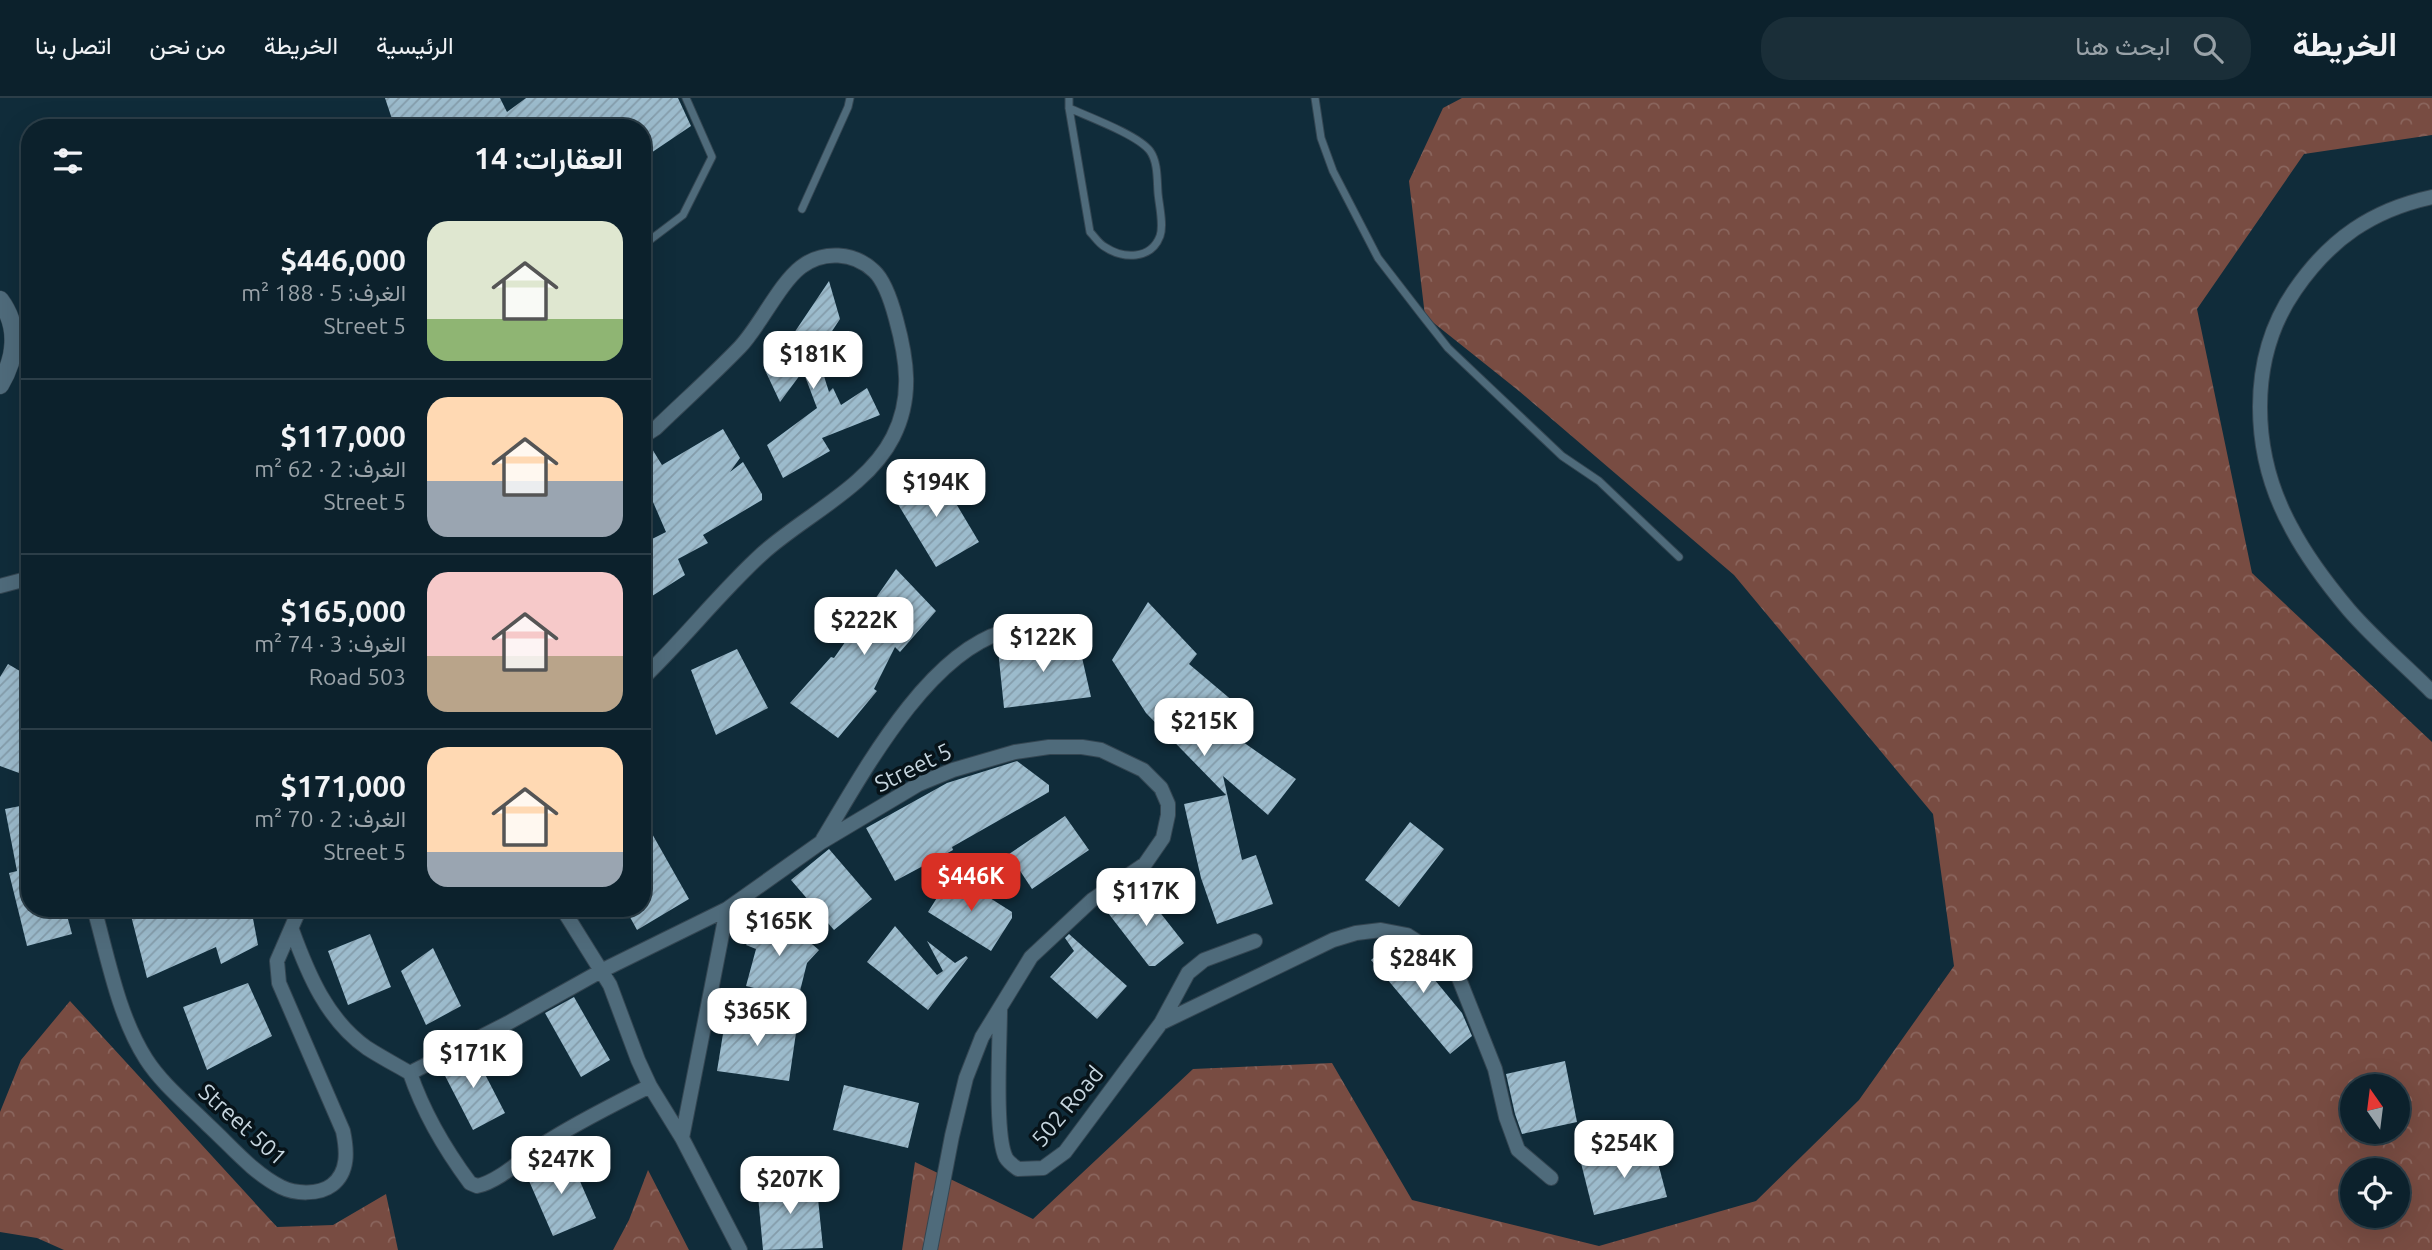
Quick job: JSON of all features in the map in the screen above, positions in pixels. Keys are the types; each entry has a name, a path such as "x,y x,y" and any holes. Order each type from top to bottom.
{"street":[{"path":"2432,197 2405,202 2371,217 2326,252 2304,277 2271,335 2264,360 2260,396 2260,426 2266,459 2290,526 2350,611 2432,692"},
{"path":"651,431 742,345 801,267 825,255 853,257 875,272 895,316 906,362 907,388 903,414 893,438 879,460 860,478 756,560 651,671"},
{"path":"0,300 14,332 12,357 0,386"},
{"path":"0,586 21,580"},
{"path":"820,843 869,764 901,720 953,659 982,640 1002,632 1017,628 1078,623"},
{"name":"Street 5","path":"410,1073 601,971 727,909 820,843 919,785 953,770 1015,752 1049,747 1101,750 1143,770 1161,788 1168,804 1163,838 1145,864 1091,900 1031,957 982,1037 966,1078 939,1192 930,1250"},
{"path":"682,1138 727,909"},
{"name":"Street 501","path":"97,917 133,1033 159,1076 257,1172 284,1188 314,1192 330,1187 338,1179 345,1166 346,1147 343,1131 279,983 277,961 292,930"},
{"path":"297,917 292,930 309,974 329,1010 351,1035 366,1047 410,1073 421,1104 440,1140 470,1183 477,1186 486,1183 593,1114 650,1086"},
{"path":"568,917 618,1002 650,1086 682,1138 740,1250"},
{"path":"1161,1023 1333,940 1356,933 1381,930 1407,935 1432,951 1458,976 1495,1069 1506,1117 1518,1150 1551,1178"},
{"name":"502 Road","path":"1000,1008 1000,1117 1003,1147 1012,1165 1018,1169 1032,1170 1050,1165 1065,1152 1161,1023 1188,974 1204,960 1255,941"}],"lane":[{"path":"651,239 683,215 712,157 687,98"},
{"path":"802,209 850,98"},
{"path":"1069,98 1069,108 1090,232 1103,247 1123,256 1140,255 1153,248 1161,234 1157,171 1151,152 1143,144 1069,108"},
{"path":"1315,98 1321,138 1333,171 1377,258 1448,348 1562,456 1599,481 1679,557"}],"green space":[{"path":"1462,98 2432,98 2432,135 2304,154 2197,309 2252,573 2432,742 2432,1250 902,1250 915,1162 1033,1219 1193,1069 1332,1063 1412,1200 1599,1246 1756,1201 1859,1100 1954,966 1933,814 1734,575 1519,391 1425,316 1409,181 1443,108"},
{"path":"70,1001 277,1227 333,1225 386,1194 398,1250 64,1250 37,1238 0,1232 0,1112 21,1060"},
{"path":"648,1170 689,1250 613,1250 629,1220"}],"building":[{"path":"385,98 500,98 507,112 526,98 678,98 691,126 651,153 651,119 392,119"},
{"path":"829,281 840,319 817,354 829,392 833,388 841,405 867,388 880,415 822,438 830,451 783,478 767,445 817,408 803,371 780,402 764,368 793,339 792,336"},
{"path":"723,429 740,458 730,472 743,462 762,494 762,500 703,535 708,543 678,559 685,575 651,597 651,540 666,532 653,502 651,503 651,447 662,465"},
{"path":"936,470 979,542 936,567 893,496"},
{"path":"896,569 936,611 900,652 895,647 874,689 877,691 838,738 790,703 831,657 834,658"},
{"path":"1148,602 1197,654 1189,664 1247,713 1233,735 1296,779 1268,815 1223,776 1242,860 1256,855 1273,904 1217,924 1201,878 1184,804 1226,795 1146,713 1112,660"},
{"path":"1078,640 1091,697 1004,708 998,650"},
{"path":"737,649 768,708 716,735 691,670"},
{"path":"8,664 21,672 21,774 0,766 0,677"},
{"path":"1017,761 1049,785 1049,792 952,847 953,850 895,881 866,828 947,783"},
{"path":"21,806 21,917 67,917 72,934 27,946 9,873 17,871 5,809"},
{"path":"1065,816 1089,850 1032,889 1009,854"},
{"path":"1410,822 1444,849 1399,907 1365,880"},
{"path":"651,832 689,899 637,930 630,917 651,917"},
{"path":"829,849 872,899 834,930 791,880"},
{"path":"952,874 1012,912 1012,918 991,951 928,912"},
{"path":"1140,887 1184,943 1155,966 1149,966 1108,913"},
{"path":"774,912 819,950 807,963 798,999 746,986 756,949 746,945"},
{"path":"131,917 253,917 258,945 221,964 216,947 147,978"},
{"path":"895,926 937,975 943,971 927,941 955,963 966,956 968,958 928,1010 867,962"},
{"path":"370,934 391,987 348,1005 328,951"},
{"path":"1069,934 1127,986 1097,1019 1050,977 1074,951 1065,938"},
{"path":"1392,942 1406,945 1462,1013 1472,1036 1450,1054 1371,960"},
{"path":"433,948 461,1006 426,1025 401,971"},
{"path":"248,983 272,1036 207,1070 183,1007"},
{"path":"574,997 610,1060 581,1077 545,1013"},
{"path":"726,1015 797,1026 789,1081 717,1071"},
{"path":"473,1051 505,1113 473,1130 441,1068"},
{"path":"1565,1061 1577,1122 1522,1134 1506,1074"},
{"path":"844,1085 919,1103 908,1148 833,1130"},
{"path":"1653,1144 1667,1197 1594,1215 1581,1163"},
{"path":"569,1156 596,1218 553,1236 526,1174"},
{"path":"816,1179 823,1248 763,1250 757,1185"}]}
